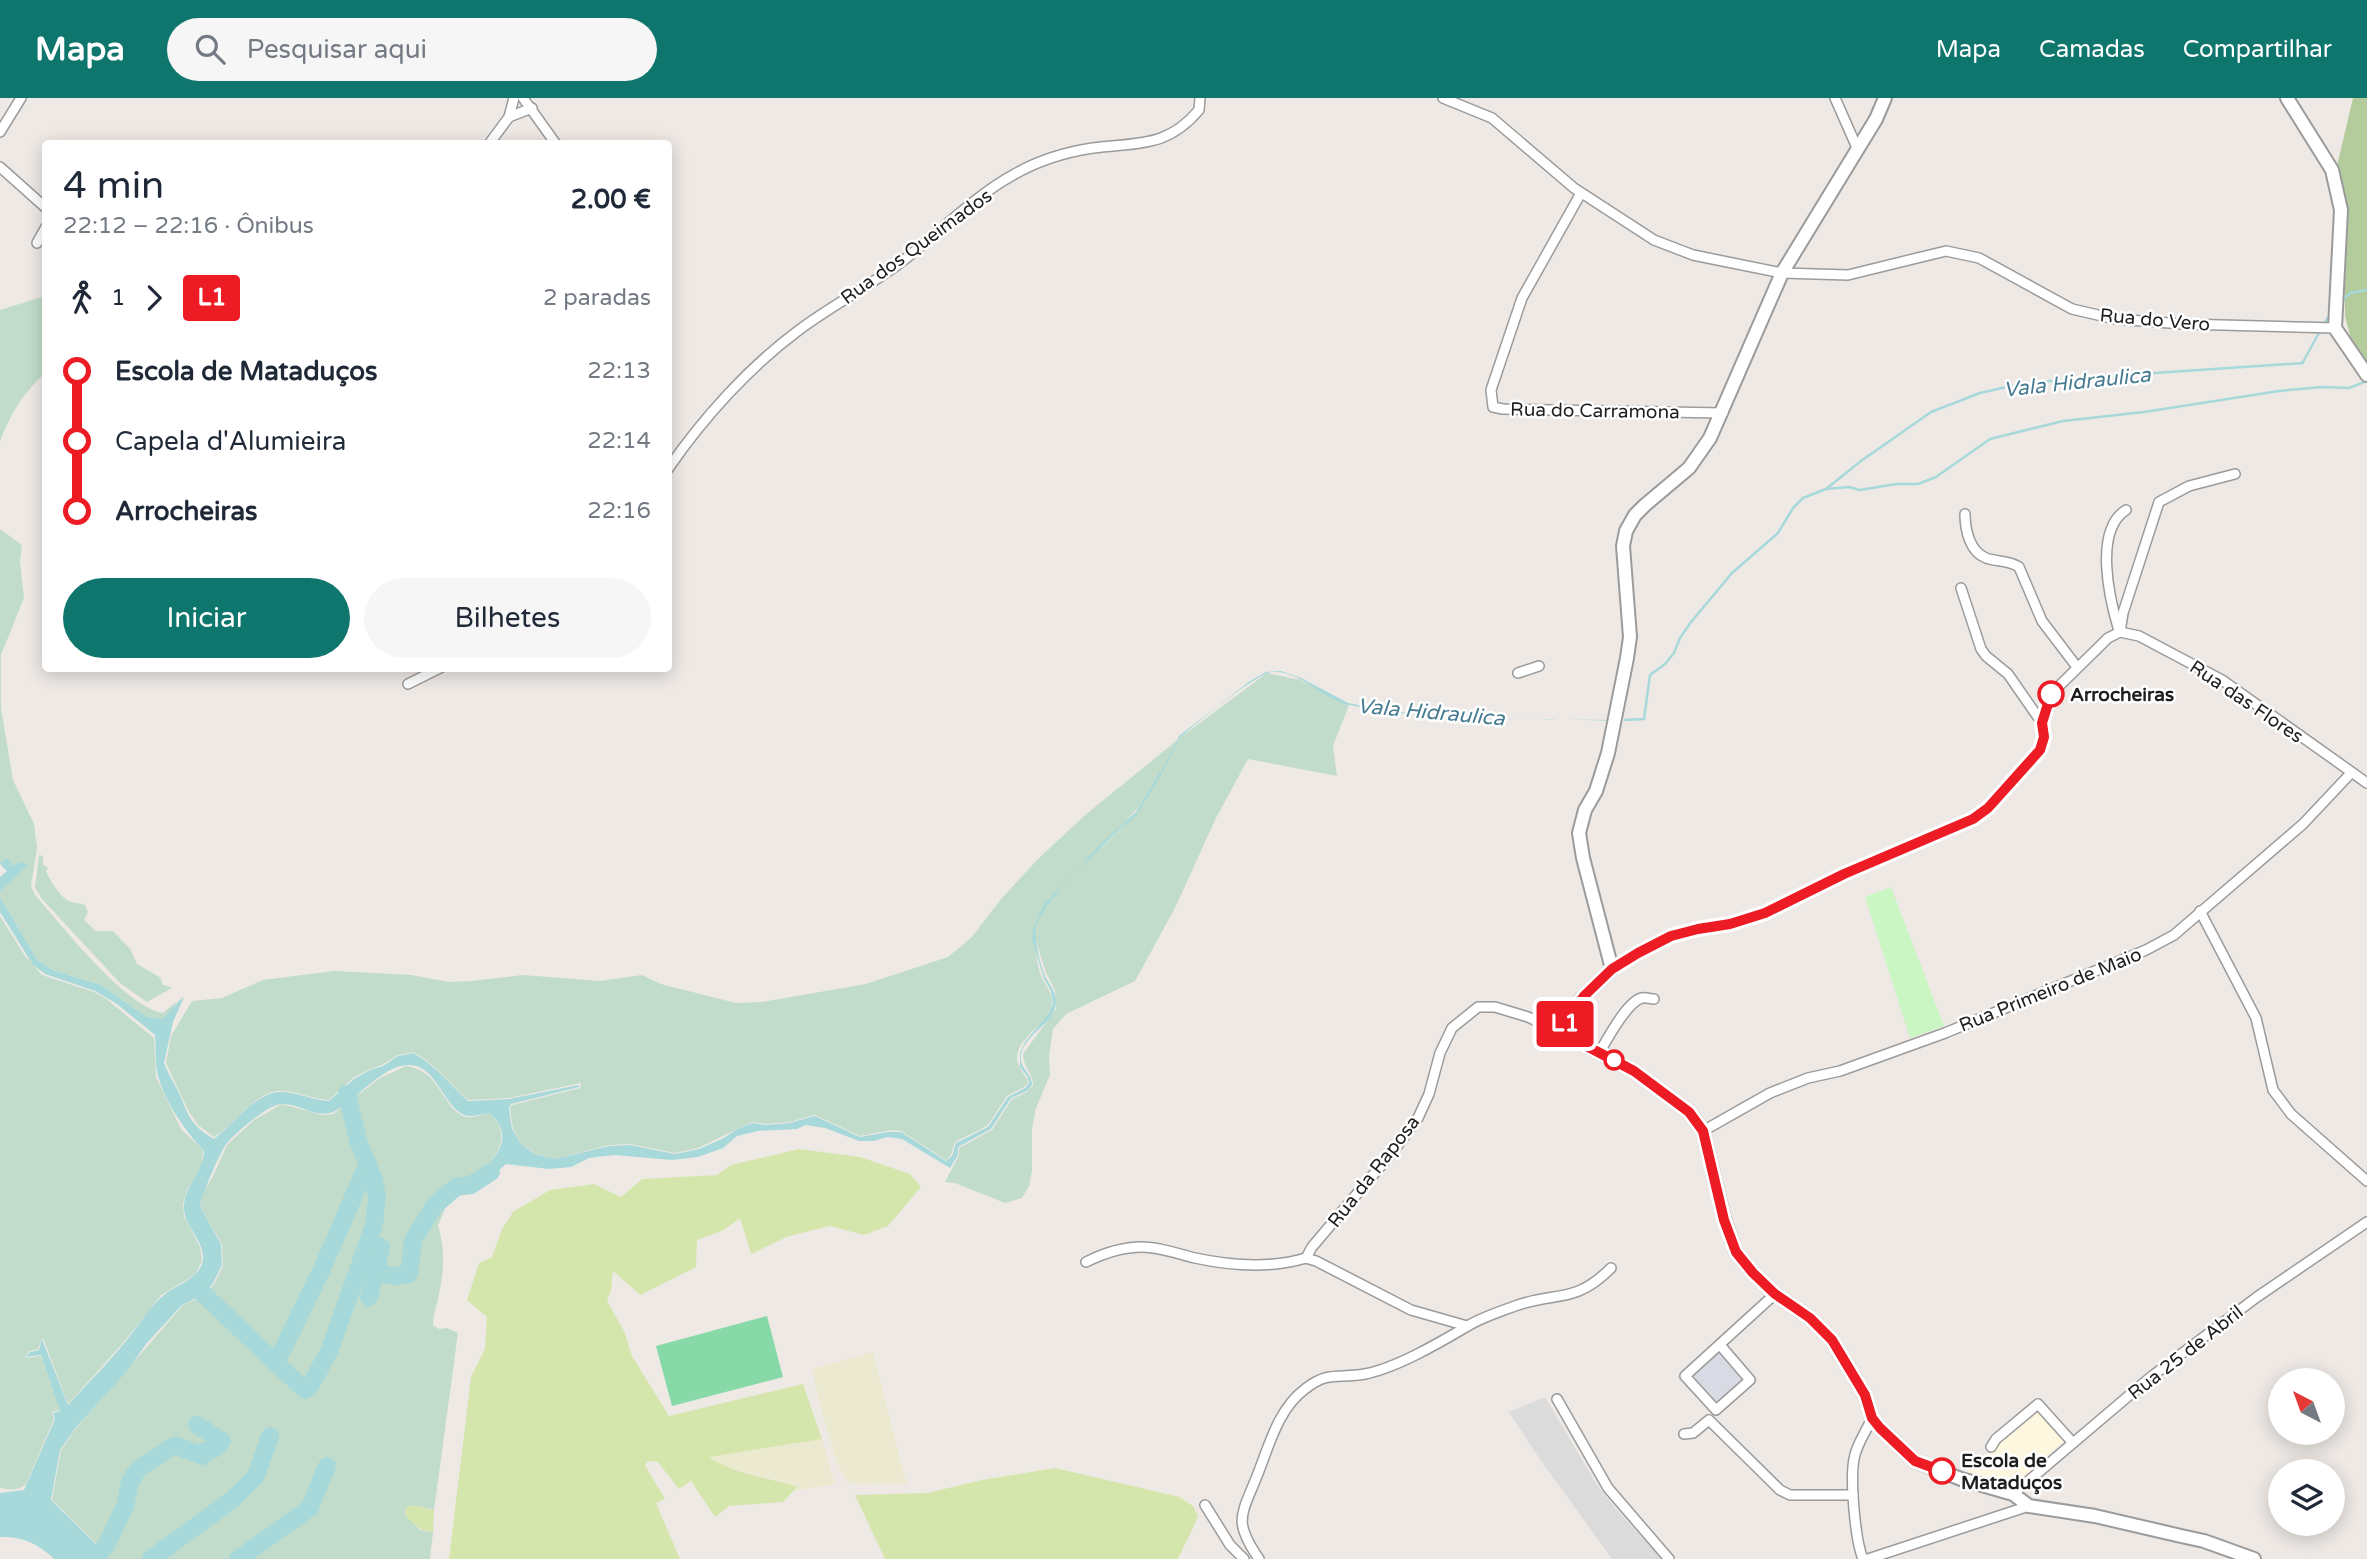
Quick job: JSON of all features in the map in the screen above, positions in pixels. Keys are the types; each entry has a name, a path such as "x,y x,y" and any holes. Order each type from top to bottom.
{"street":[{"path":"0,132 21,98"},
{"path":"492,140 509,117 514,98"},
{"path":"523,98 553,140"},
{"name":"Rua dos Queimados","path":"672,464 726,396 797,331 890,270 1013,175 1069,152 1123,146 1158,139 1176,132 1199,110 1200,98"},
{"name":"Rua do Vero","path":"1443,98 1492,118 1581,192 1654,240 1693,255 1782,273 1848,275 1946,251 1979,258 2071,309 2115,319 2183,324 2335,328"},
{"path":"1835,98 1858,150"},
{"path":"1612,969 1579,833 1585,810 1596,791 1608,753 1627,658 1630,637 1623,546 1626,531 1635,515 1680,478 1699,456 1723,413 1782,273 1858,150 1885,98"},
{"path":"2287,98 2332,170 2341,210 2335,328 2367,375"},
{"path":"509,117 532,108"},
{"path":"0,167 42,204"},
{"name":"Rua do Carramona","path":"1581,192 1522,298 1491,390 1493,407 1723,413"},
{"path":"37,243 42,234"},
{"path":"2120,632 2123,613 2158,502 2189,486 2235,474"},
{"path":"2120,632 2109,597 2106,563 2109,539 2118,515 2126,510"},
{"path":"1965,514 1970,540 1978,553 1986,558 2013,563 2019,567 2042,621 2077,667"},
{"path":"1961,588 1981,649 2008,674 2042,723"},
{"path":"2029,1506 2013,1494 1961,1479 1915,1461 1880,1428 1872,1418 1865,1395 1832,1340 1810,1318 1775,1294 1736,1252 1724,1220 1703,1131 1689,1112 1645,1079 1560,1032 1584,996 1612,969 1671,936 1730,924 1765,913 1844,874 1973,819 1988,808 2040,750 2044,737 2042,723 2051,694 2108,638 2120,632"},
{"name":"Rua das Flores","path":"2120,632 2139,636 2222,680 2367,783"},
{"path":"1518,673 1539,666"},
{"path":"408,684 432,672"},
{"name":"Rua Primeiro de Maio","path":"1703,1131 1770,1093 1945,1033 2146,950 2174,935 2303,824 2351,772"},
{"path":"2200,911 2256,1017 2273,1090 2291,1114 2367,1181"},
{"path":"1599,1053 1634,1002 1642,998 1654,999"},
{"name":"Rua da Raposa","path":"1306,1258 1312,1247 1418,1118 1429,1094 1440,1053 1452,1028 1478,1007 1495,1007 1528,1017 1560,1032"},
{"name":"Rua 25 de Abril","path":"2013,1494 2162,1368 2257,1297 2367,1222"},
{"path":"1086,1262 1110,1251 1143,1247 1228,1265 1258,1266 1306,1258 1411,1310 1467,1326"},
{"path":"1259,1559 1245,1539 1241,1527 1244,1508 1282,1414 1303,1390 1322,1377 1366,1374 1408,1358 1451,1338 1467,1326 1518,1305 1570,1296 1595,1284 1611,1268"},
{"path":"1716,1410 1685,1376 1775,1294"},
{"path":"1684,1434 1693,1433 1709,1420 1716,1410 1750,1380 1720,1345"},
{"path":"1557,1399 1608,1488 1669,1559"},
{"path":"1991,1447 1996,1439 2038,1404 2073,1443"},
{"path":"1872,1418 1854,1458 1853,1495 1859,1550 1866,1559 2029,1506 2095,1516 2204,1541 2254,1559"},
{"path":"1709,1420 1780,1490 1790,1495 1853,1495"},
{"path":"1205,1505 1230,1545 1244,1559"}],"shaded area":[{"path":"1721,1336 1758,1380 1715,1417 1677,1377"},
{"path":"873,1352 907,1485 847,1483 836,1461 819,1401 812,1369"},
{"path":"1545,1397 1597,1485 1662,1559 1612,1559 1539,1458 1509,1412"},
{"path":"2039,1411 2064,1441 2015,1485 1981,1478 1976,1473 1971,1475 1968,1471"},
{"path":"822,1439 835,1484 794,1491 796,1488 774,1479 731,1471 708,1456"}],"green space":[{"path":"2353,98 2367,98 2367,367 2352,343 2345,316 2344,202 2336,170"},
{"path":"42,297 42,376 18,404 0,442 0,310"},
{"path":"0,529 22,545 20,561 24,598 1,655 1,708 13,780 34,824 37,848 31,886 35,895 77,944 131,996 163,1013 177,1001 162,1019 147,1017 101,985 55,971 38,961 0,897 0,891 9,881 12,867 7,858 0,865"},
{"path":"1267,673 1300,680 1349,705 1333,746 1337,776 1248,759 1216,818 1175,908 1135,981 1066,1014 1053,1029 1049,1056 1050,1075 1036,1108 1032,1128 1032,1171 1029,1186 1022,1198 1005,1203 955,1183 945,1182 959,1155 959,1148 992,1130 1012,1099 1027,1092 1033,1085 1023,1054 1056,1009 1055,990 1046,973 1036,941 1039,969 1052,1003 1050,1011 1019,1050 1017,1062 1028,1083 1007,1096 987,1126 955,1142 951,1155 946,1160 901,1131 860,1136 815,1115 789,1122 752,1122 698,1148 675,1153 630,1144 609,1145 555,1159 536,1154 521,1144 513,1129 510,1108 512,1105 580,1088 581,1083 509,1098 468,1100 435,1068 413,1052 398,1055 353,1078 329,1100 286,1091 266,1095 214,1137 198,1125 189,1112 166,1063 171,1036 192,1001 222,998 263,980 334,971 411,975 449,982 523,975 600,981 642,975 661,984 736,1003 762,1002 866,984 948,957 971,938 1002,898 1038,859 1084,816 1181,737","holes":["1160,772 1137,813 1098,851 1139,807"]},
{"path":"39,855 43,856 43,865 48,868 47,874 61,895 69,901 85,905 88,912 84,920 96,931 113,931 130,949 137,964 161,978 162,984 172,988 147,1002 120,983 42,899 35,888"},
{"path":"1891,887 1944,1026 1910,1038 1865,897"},
{"path":"0,916 25,956 42,975 105,998 154,1038 156,1077 181,1129 203,1150 202,1165 187,1190 183,1204 184,1216 200,1247 202,1261 195,1275 161,1295 123,1343 68,1404 43,1338 38,1349 29,1351 25,1358 41,1356 60,1410 52,1412 54,1419 26,1484 11,1489 0,1488"},
{"path":"406,1066 427,1075 459,1114 470,1117 490,1113 499,1126 501,1138 491,1161 449,1202 438,1225 443,1264 433,1325 458,1333 434,1510 412,1505 406,1508 405,1515 420,1530 433,1532 430,1559 108,1559 106,1546 101,1548 52,1500 61,1450 74,1431 183,1305 199,1298 213,1286 223,1266 222,1244 200,1206 203,1192 227,1145 254,1120 282,1104 322,1115 333,1114 380,1078"},
{"path":"799,1149 860,1157 910,1174 921,1187 888,1226 864,1235 830,1226 789,1236 751,1254 740,1218 724,1230 697,1240 696,1267 640,1295 613,1271 607,1301 625,1333 632,1356 669,1416 803,1384 822,1439 709,1457 741,1472 797,1487 783,1502 729,1506 715,1517 691,1481 679,1489 658,1462 648,1461 645,1465 665,1499 656,1503 680,1559 449,1559 471,1377 485,1349 487,1317 467,1300 479,1263 492,1257 502,1229 513,1212 550,1190 594,1184 621,1197 642,1179 717,1175 731,1165"},
{"path":"767,1316 783,1377 672,1406 656,1346"},
{"path":"1055,1468 1180,1497 1194,1507 1198,1517 1178,1559 885,1559 855,1495 927,1493 982,1480"},
{"path":"412,1505 434,1510 433,1532 417,1527 405,1515 406,1508"}],"water":[{"path":"1617,669 1610,721 1568,719 1609,720"},
{"path":"1281,671 1301,678 1348,703 1390,711 1457,717 1382,711 1350,705 1293,676 1272,672 1253,681 1185,733 1178,740 1136,815 1071,877 1042,914 1035,931 1037,944 1042,967 1054,992 1056,1003 1052,1015 1029,1039 1021,1053 1022,1064 1031,1078 1032,1085 1027,1091 1011,1098 991,1129 958,1147 958,1155 950,1168 902,1139 887,1137 874,1141 859,1141 825,1128 806,1125 797,1129 758,1131 737,1136 723,1148 698,1157 672,1160 614,1155 589,1158 571,1167 549,1169 506,1164 495,1174 471,1185 493,1159 502,1142 498,1123 490,1113 469,1116 462,1114 455,1109 431,1076 416,1066 394,1068 335,1111 322,1114 283,1104 270,1108 227,1143 201,1200 200,1206 221,1244 222,1265 212,1285 199,1297 182,1305 147,1343 127,1371 74,1430 60,1450 51,1500 101,1549 106,1546 105,1557 108,1559 54,1559 30,1542 0,1537 0,1493 24,1490 55,1419 53,1413 60,1411 41,1355 26,1357 30,1352 39,1350 42,1339 68,1405 159,1300 197,1272 201,1267 203,1253 186,1219 184,1205 188,1190 201,1166 204,1151 188,1133 167,1098 158,1075 155,1035 117,1004 95,991 45,974 33,965 0,912 0,897 38,961 55,971 101,985 147,1017 162,1019 184,997 173,1022 164,1063 190,1118 197,1127 214,1139 247,1108 266,1096 286,1092 329,1101 354,1079 398,1056 413,1053 436,1069 468,1101 509,1099 579,1085 511,1104 509,1108 512,1129 521,1144 535,1154 555,1159 609,1146 630,1145 675,1154 699,1149 752,1123 789,1123 815,1116 860,1137 901,1132 946,1161 952,1156 956,1143 988,1127 1008,1097 1029,1083 1020,1067 1020,1053 1025,1042 1049,1013 1053,1003 1032,938 1034,927 1044,905 1101,844 1136,812 1179,736 1250,681 1266,672"},
{"path":"7,858 12,866 22,862 28,865 0,891 0,877 7,871 0,864"}],"waterway":[{"path":"2340,303 2350,293 2367,290"},
{"path":"2323,325 2331,313"},
{"path":"2303,362 2320,331"},
{"name":"Vala Hidraulica","path":"1625,720 1644,719 1650,675 1674,653 1691,622 1732,573 1778,533 1793,508 1803,498 1826,489 1931,412 1980,393 2011,386 2303,363"},
{"path":"1826,489 1849,487 1860,490 1896,484 1918,484 1936,477 1990,439 2063,421 2144,412 2279,391 2322,387 2349,388 2367,381"},
{"path":"276,1363 305,1390 311,1385 330,1349 374,1225 377,1197 374,1180 358,1140 347,1094"},
{"path":"196,1287 276,1363 322,1269 368,1163"},
{"path":"358,1269 394,1276 409,1274 413,1240 434,1206 456,1187 471,1185 491,1172"},
{"path":"369,1297 381,1247"},
{"path":"94,1559 106,1546 125,1506 130,1482 138,1469 175,1445 203,1456 203,1452 214,1449 222,1441 197,1425"},
{"path":"151,1559 233,1499 256,1476 270,1436"},
{"path":"238,1559 310,1508 327,1466"}],"bus line":[{"name":"L1","path":"1942,1471 1915,1461 1880,1428 1872,1418 1865,1395 1832,1340 1810,1318 1775,1294 1736,1252 1724,1220 1703,1131 1689,1112 1634,1071 1560,1032 1584,996 1612,969 1638,953 1671,936 1730,924 1765,913 1844,874 1973,819 1988,808 2040,750 2044,737 2042,723 2051,694"}],"place":[{"name":"Arrocheiras","path":"2051,694"},
{"name":"Escola de Mataduços","path":"1942,1471"}]}
